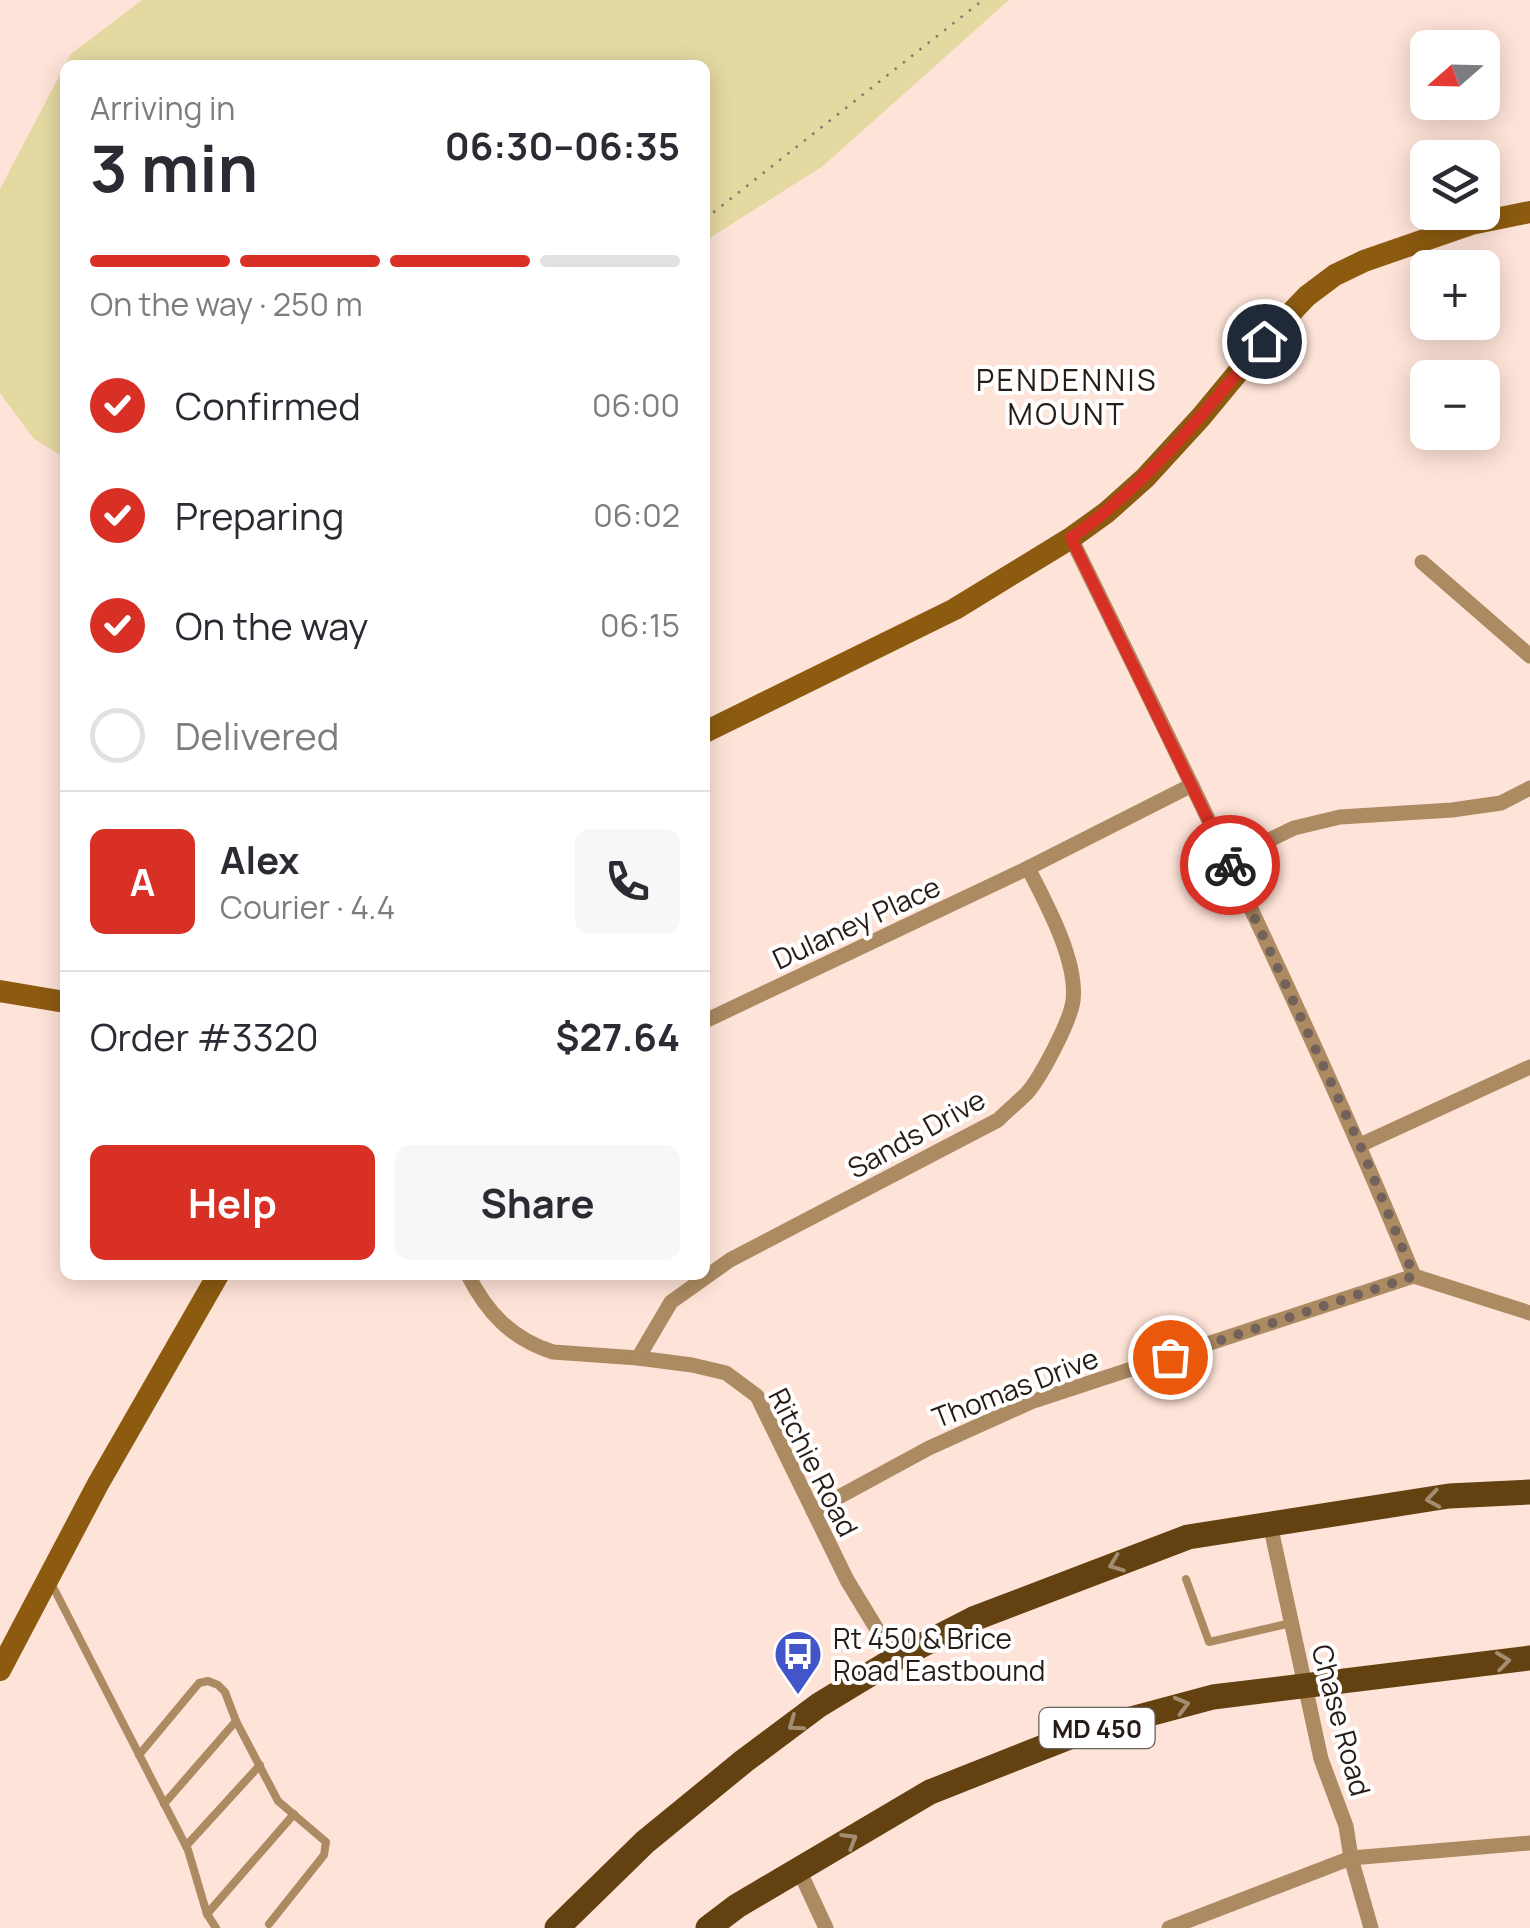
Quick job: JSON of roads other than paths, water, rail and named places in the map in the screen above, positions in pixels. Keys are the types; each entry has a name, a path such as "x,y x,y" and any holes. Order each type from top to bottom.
{"main road":[{"path":"710,730 955,609 1107,512 1145,478 1307,296 1335,275 1471,224 1530,212"},
{"path":"0,992 60,1001"},
{"path":"0,1670 98,1484 215,1280"},
{"path":"557,1928 645,1842 819,1705 894,1659 973,1619 1188,1537 1450,1496 1530,1492"},
{"name":"MD 450","path":"708,1928 737,1906 930,1792 1082,1732 1213,1696 1530,1658"}],"street":[{"path":"1071,538 1228,860 1360,1145 1414,1276 1530,1313"},
{"path":"1422,562 1530,656"},
{"name":"Dulaney Place","path":"710,1019 1028,868 1192,785"},
{"path":"1228,860 1294,828 1340,817 1485,806 1501,803 1530,788"},
{"name":"Sands Drive","path":"710,1274 730,1260 998,1120 1028,1091 1050,1056 1073,1002 1072,973 1062,942 1028,868"},
{"path":"1360,1145 1530,1068"},
{"name":"Thomas Drive","path":"814,1511 929,1448 1031,1402 1414,1276"},
{"name":"Ritchie Road","path":"471,1280 505,1328 540,1348 692,1365 726,1373 757,1396 846,1580 894,1659"},
{"name":"Sands Drive","path":"638,1358 672,1302 702,1280"},
{"name":"Chase Road","path":"1270,1524 1321,1759 1346,1826 1351,1858 1372,1928"},
{"path":"1169,1928 1351,1858 1530,1842"},
{"path":"799,1870 826,1928"}],"lane":[{"path":"48,1578 186,1846 207,1914 216,1928"},
{"path":"1186,1579 1209,1642 1291,1623"},
{"path":"139,1754 200,1683 208,1681 225,1692 278,1801 326,1842 324,1855 269,1927"},
{"path":"164,1804 236,1720"},
{"path":"186,1846 260,1765"},
{"path":"207,1914 294,1814"}],"place":[{"name":"Rt 450 & Brice Road Eastbound","path":"798,1696"}],"district":[{"name":"PENDENNIS MOUNT","path":"1067,396"}]}
